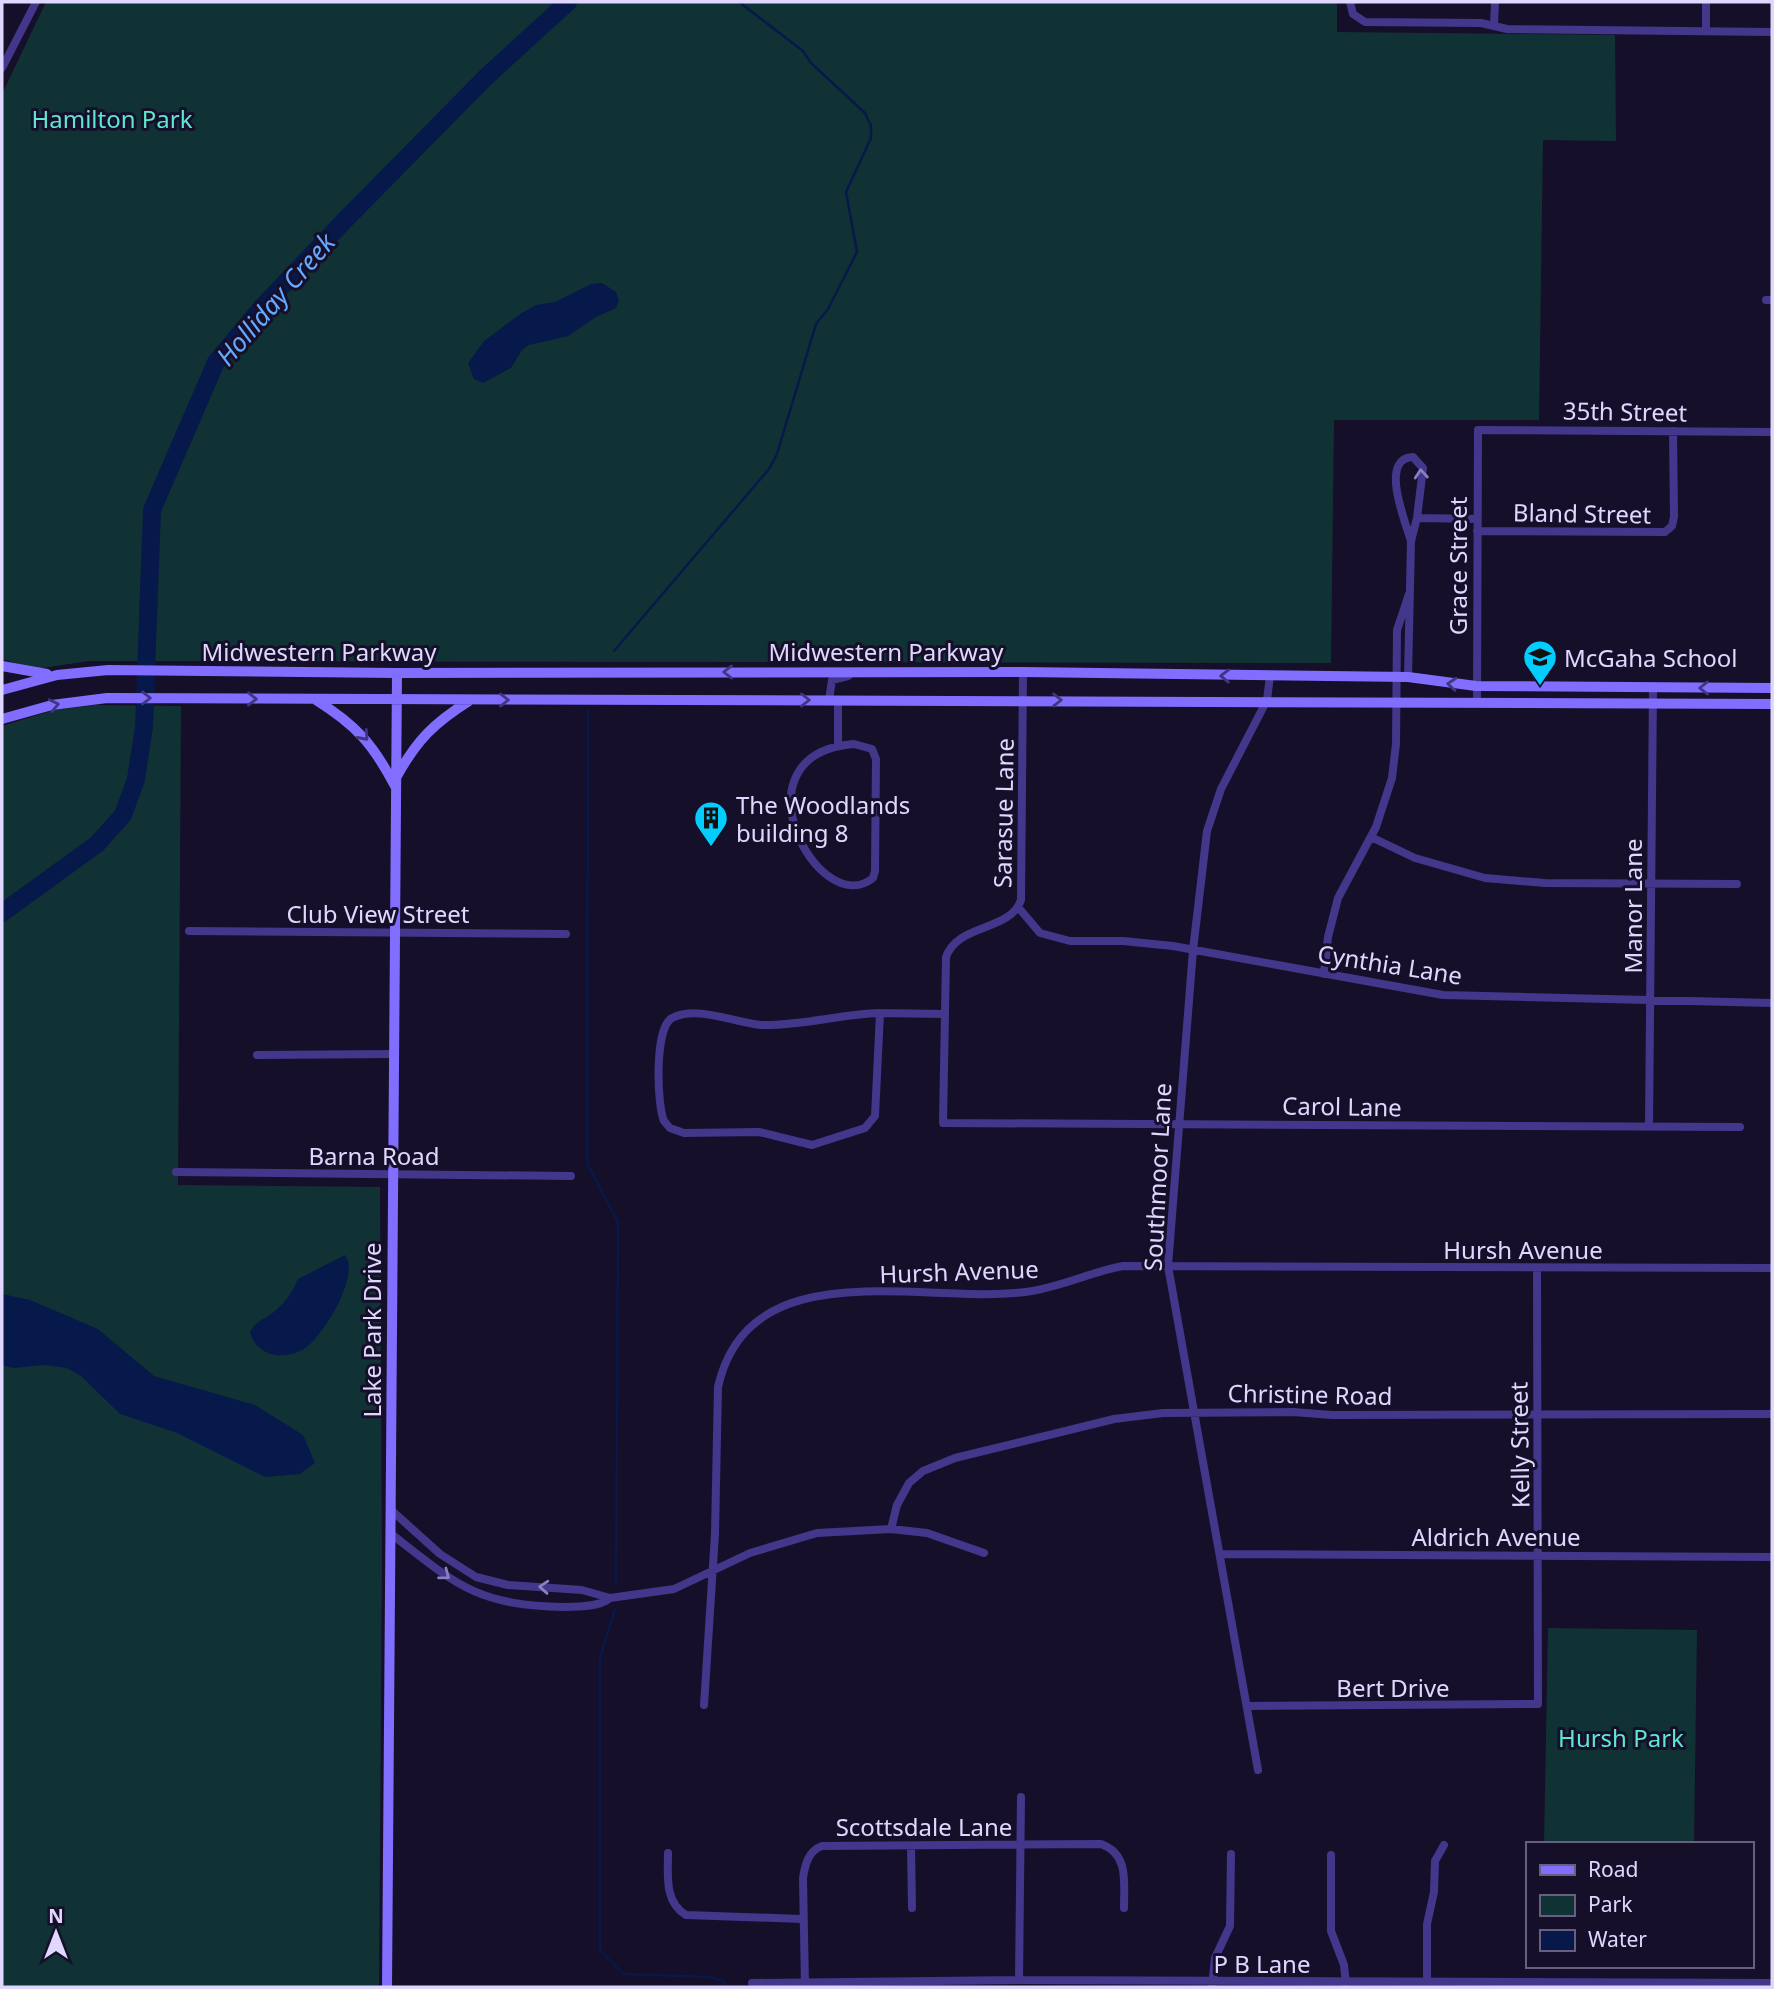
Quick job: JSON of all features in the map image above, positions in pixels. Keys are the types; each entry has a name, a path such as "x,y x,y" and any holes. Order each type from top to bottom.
{"main road":[{"path":"2,666 57,675"},
{"name":"Midwestern Parkway","path":"2,690 57,675 108,670 397,673 1023,671 1270,677 1408,677 1476,686 1772,688"},
{"name":"Lake Park Drive","path":"387,1987 397,673"},
{"name":"Midwestern Parkway","path":"2,719 52,705 107,698 397,701 1267,700 1772,704"},
{"path":"316,700 350,722 377,751 396,783"},
{"path":"396,783 413,747 438,720 468,701"}],"street":[{"path":"2,68 36,2"},
{"path":"1350,2 1355,16 1364,22 1494,26 1507,29 1772,32"},
{"path":"1494,26 1495,2"},
{"path":"1706,2 1706,31"},
{"name":"35th Street","path":"1478,430 1772,432"},
{"name":"Grace Street","path":"1477,702 1478,430"},
{"name":"Bland Street","path":"1477,531 1665,532 1672,526 1674,517 1673,431"},
{"path":"1408,677 1411,541 1417,518 1423,468 1413,457 1398,462 1395,471 1399,503 1411,541"},
{"path":"1417,518 1477,519"},
{"path":"1324,974 1328,937 1338,898 1371,837 1392,778 1396,744 1397,630 1409,594"},
{"name":"Sarasue Lane","path":"943,1123 944,972 948,950 962,936 1006,917 1018,907 1021,890 1023,671"},
{"path":"838,745 832,680 893,672"},
{"name":"Southmoor Lane","path":"1258,1770 1168,1266 1193,950 1207,831 1221,789 1267,700 1270,677"},
{"name":"Manor Lane","path":"1649,1126 1653,687"},
{"path":"838,745 866,746 872,750 876,759 875,871 873,878 860,884 839,882 822,874 796,831 791,816 790,801 799,772 815,755 838,745"},
{"path":"1371,837 1415,859 1485,878 1545,883 1737,884"},
{"name":"Cynthia Lane","path":"1018,907 1040,933 1070,941 1144,942 1443,995 1772,1003"},
{"name":"Club View Street","path":"189,931 566,933"},
{"path":"880,1013 876,1116 865,1128 804,1144 759,1132 684,1133 670,1128 664,1121 659,1055 664,1027 674,1017 704,1014 763,1025 880,1013 944,1014"},
{"path":"257,1055 393,1054"},
{"name":"Carol Lane","path":"943,1123 1740,1127"},
{"name":"Barna Road","path":"176,1172 571,1176"},
{"name":"Hursh Avenue","path":"704,1705 712,1572 718,1387 730,1350 749,1327 778,1307 816,1295 1025,1292 1123,1266 1772,1268"},
{"name":"Kelly Street","path":"1537,1269 1538,1704"},
{"name":"Christine Road","path":"891,1529 897,1505 909,1483 935,1465 1114,1419 1194,1412 1772,1414"},
{"path":"390,1509 440,1555 476,1577 508,1585 582,1590 610,1598 674,1589 750,1553 795,1538 843,1531 891,1529 936,1535 984,1553"},
{"path":"390,1534 457,1584 501,1602 573,1607 605,1602 610,1598"},
{"name":"Aldrich Avenue","path":"1220,1554 1772,1557"},
{"name":"Bert Drive","path":"1248,1706 1538,1704"},
{"path":"1018,1980 1021,1797"},
{"name":"Scottsdale Lane","path":"805,1984 802,1919 806,1863 815,1848 830,1844 1101,1844 1108,1846 1121,1859 1124,1908"},
{"path":"1427,1983 1427,1924 1434,1892 1435,1861 1444,1845"},
{"path":"912,1846 912,1908"},
{"path":"668,1853 670,1894 679,1911 686,1915 802,1919"},
{"path":"1212,1985 1214,1958 1230,1926 1231,1854"},
{"path":"1331,1855 1331,1931 1345,1965 1346,1985"},
{"name":"P B Lane","path":"752,1983 948,1984 1018,1980 1081,1985 1772,1983"}],"green space":[{"name":"Hamilton Park","path":"46,2 1337,2 1337,32 1615,35 1616,141 1543,140 1539,420 1334,420 1331,663 89,661 36,669 2,659 2,94"},
{"path":"94,705 181,706 178,1185 380,1187 382,1561 379,1987 2,1987 2,726 54,710"},
{"name":"Hursh Park","path":"1548,1628 1697,1630 1694,1842 1544,1842"}],"water":[{"path":"602,283 616,292 619,301 616,308 596,317 568,336 529,345 522,350 511,368 483,383 474,379 468,363 484,341 520,314 536,305 555,302 591,284"},
{"path":"345,1255 349,1264 344,1290 330,1319 312,1342 304,1349 288,1355 272,1354 258,1346 250,1332 282,1304 298,1279"},
{"path":"2,1294 30,1300 98,1329 154,1376 255,1405 303,1435 315,1463 300,1474 265,1477 177,1433 120,1414 81,1376 67,1368 45,1365 13,1368 2,1365"}],"waterway":[{"name":"Holliday Creek","path":"2,913 97,844 123,815 136,779 144,727 152,510 216,362 262,307 346,219 486,77 568,2"},
{"path":"614,651 769,469 777,454 816,324 828,309 857,252 846,192 871,138 871,126 865,113 811,63 803,51 739,2"},
{"path":"588,711 587,1156 588,1165 618,1222 616,1584"},
{"path":"615,1609 600,1658 600,1950 623,1974 709,1977 723,1981 726,1987"}],"place":[{"name":"McGaha School","path":"1540,687"},
{"name":"The Woodlands building 8","path":"711,848"}]}
